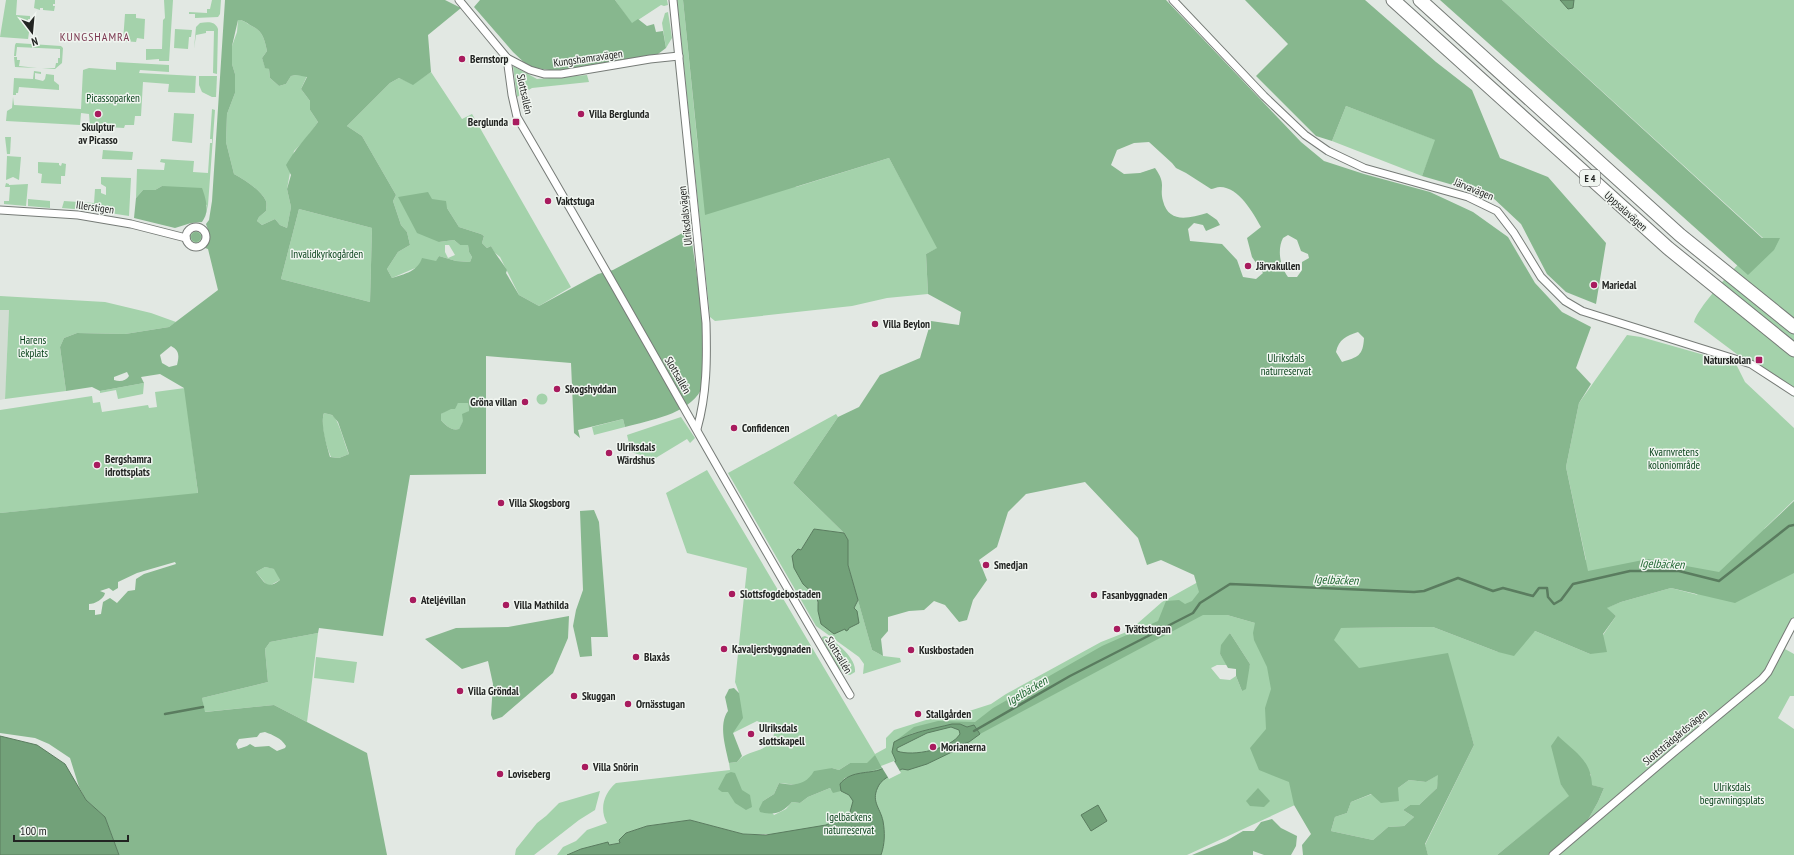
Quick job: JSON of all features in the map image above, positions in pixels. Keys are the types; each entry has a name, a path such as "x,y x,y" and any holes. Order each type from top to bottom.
{"highway":[{"name":"Uppsalavägen","path":"1393,0 1668,248 1794,350"},
{"name":"Uppsalavägen","path":"1420,0 1680,235 1794,327"}],"street":[{"name":"Kungshamravägen","path":"459,0 507,58 530,70 544,74 561,74 650,59 679,56"},
{"name":"Ulriksdalsvägen","path":"673,0 706,324 707,364 703,410 697,429"},
{"name":"Järvavägen","path":"1173,0 1264,96 1305,136 1328,151 1364,168 1468,196 1497,211 1514,233 1541,277 1565,301 1582,311 1751,364 1794,392"},
{"name":"Slottsallén","path":"507,58 512,95 517,117 604,265 660,366 850,695"},
{"name":"Illerstigen","path":"0,210 78,215 131,224 186,238"},
{"name":"Slottsträdgårdsvägen","path":"1553,855 1762,679 1768,672 1794,622"}],"shaded area":[{"path":"1560,0 1574,0 1573,8 1568,9"},
{"path":"0,310 9,310 5,399 0,400"},
{"path":"814,529 844,533 848,540 848,565 858,600 854,608 857,611 859,623 846,631 845,629 834,634 821,624 816,596 803,584 794,568 792,556 798,549 801,550"},
{"path":"952,724 960,724 967,727 974,725 980,734 969,742 960,745 956,750 927,764 908,770 902,769 883,780 879,785 875,795 876,804 882,816 884,829 884,842 881,855 567,855 581,849 608,842 609,845 620,843 619,840 626,833 647,826 690,820 743,834 766,835 826,825 846,816 850,812 853,801 849,795 841,791 840,784 844,780 853,775 879,770 896,761 892,752 894,742 915,733","holes":["951,727 959,730 960,734 955,739 949,744 940,748 912,753 897,751 897,748 927,733"]},
{"path":"0,736 37,745 65,764 86,800 105,817 119,855 0,855"},
{"path":"1098,805 1107,821 1091,831 1081,815"}],"green space":[{"path":"6,0 17,0 16,15 30,16 30,19 28,19 28,25 30,26 28,39 0,37"},
{"path":"35,0 55,0 55,4 53,4 53,6 55,6 54,11 43,10 43,8 40,8 40,10 34,8"},
{"path":"164,0 173,0 169,61 159,61 159,59 146,60 146,49 162,49 163,20 165,18"},
{"path":"212,0 221,0 220,14 218,17 195,18 195,14 189,14 189,12 207,13 207,9 210,9"},
{"path":"225,0 445,0 461,8 428,35 431,72 413,85 399,78 390,83 347,126 362,136 396,195 393,201 401,225 407,232 410,245 398,252 387,269 392,278 414,269 422,258 436,261 439,256 456,261 470,262 472,257 469,252 468,245 460,245 454,240 439,242 417,233 398,197 428,192 432,199 446,201 447,208 459,227 484,236 482,243 487,248 491,246 507,270 506,273 519,295 539,306 598,274 613,270 690,229 702,312 705,360 704,378 701,390 695,398 677,411 645,422 625,427 623,419 578,430 580,438 574,433 571,363 486,356 486,474 410,475 383,636 319,628 318,633 270,642 265,649 268,682 202,698 205,712 274,705 367,753 387,855 119,855 105,817 86,800 79,787 70,758 49,744 35,738 0,733 0,513 198,493 184,388 160,374 141,377 144,383 100,391 92,387 66,391 60,347 64,338 77,333 125,334 169,327 218,290 208,249 205,248 209,242 209,233 206,224 209,220 212,201","holes":["238,20 241,20 254,27 262,35 267,51 262,58 265,68 269,69 270,78 279,86 286,84 291,76 296,75 307,77 301,89 310,101 310,110 318,122 286,165 291,175 287,189 291,207 287,228 280,225 275,219 262,225 257,221 266,211 266,201 257,189 234,174 226,142 227,114 235,93 235,74 232,64 232,46","299,209 372,228 370,302 281,279","171,346 178,354 177,365 169,367 162,363 160,355","127,372 129,376 123,381 114,380 114,377","458,403 468,403 469,411 462,414 463,421 459,429 446,426 441,420 441,414 451,409 455,409","324,413 332,415 338,422 349,454 339,458 330,457 324,435","175,562 176,564 144,574 136,579 135,590 128,591 117,603 110,598 103,602 101,614 95,615 95,610 89,610 89,604 99,601 103,597 105,593 100,591 109,588 113,591 118,588 118,582 137,573","265,567 274,569 280,580 272,585 264,582 256,572","265,732 279,739 286,746 285,748 277,751 269,746 255,747 250,744 238,749 236,744 239,739 257,737 260,733"]},
{"path":"480,0 615,0 632,23 638,19 647,26 654,24 656,32 663,31 666,48 658,54 642,59 556,71 529,67 513,52 474,7"},
{"path":"615,0 667,0 668,5 661,5 632,24"},
{"path":"677,0 683,0 698,148 796,187 889,158 938,248 926,254 928,294 887,298 852,306 715,321 710,317"},
{"name":"Ulriksdals naturreservat","path":"683,0 1166,0 1301,142 1324,161 1364,174 1430,192 1473,212 1508,237 1535,283 1562,312 1591,327 1576,368 1591,384 1579,403 1566,467 1588,571 1648,559 1719,572 1794,501 1794,573 1735,603 1671,588 1621,602 1607,608 1616,616 1603,634 1607,652 1590,654 1535,631 1514,656 1498,652 1433,627 1341,628 1334,640 1359,668 1448,653 1474,745 1425,844 1428,855 1303,855 1302,845 1311,834 1294,805 1289,782 1259,770 1250,748 1266,729 1265,708 1271,689 1267,667 1254,640 1253,633 1255,623 1227,615 1203,615 980,734 974,725 967,727 960,724 913,733 894,742 914,727 938,721 975,722 993,708 1102,646 1158,621 1166,601 1179,600 1185,604 1192,601 1199,592 1194,575 1161,560 1147,565 1138,538 1085,482 1026,494 1008,512 997,547 979,560 987,580 973,600 967,620 959,622 945,605 934,601 924,610 909,611 888,617 888,631 881,639 883,656 872,650 848,565 848,540 844,533 793,483 838,417 859,407 880,375 920,358 931,321 959,325 961,312 928,294 926,254 937,248 889,158 705,215","holes":["1149,142 1176,168 1211,189 1220,187 1227,188 1233,191 1245,202 1261,227 1247,238 1252,257 1263,273 1256,279 1243,277 1237,260 1222,244 1190,241 1188,229 1194,223 1203,225 1206,231 1220,225 1217,220 1207,213 1180,218 1170,213 1163,201 1162,182 1155,168 1140,173 1124,174 1111,165 1117,150 1134,143","1288,235 1297,240 1301,251 1308,254 1309,258 1302,262 1302,270 1297,277 1288,277 1281,263 1280,248 1283,238","1358,332 1364,338 1363,344 1359,355 1342,362 1336,352 1341,341","1438,775 1437,788 1419,805 1410,805 1403,810 1414,817 1404,826 1388,827 1373,840 1331,831 1335,817 1347,813 1351,802 1371,794 1381,803 1399,801 1398,788 1409,780 1426,782"]},
{"path":"1245,0 1365,0 1436,62 1472,90 1500,158 1548,177 1606,243 1596,304 1566,292 1547,274 1521,224 1491,196 1422,176 1435,140 1346,106 1332,141 1316,136 1256,76 1288,44"},
{"path":"1440,0 1502,0 1762,238 1780,238 1774,250 1748,275"},
{"path":"1502,0 1794,0 1794,397 1694,322 1697,314 1704,304 1763,238"},
{"path":"668,12 672,38 666,48 662,23 665,13"},
{"path":"125,14 136,14 136,18 145,19 144,39 137,38 136,42 123,41"},
{"path":"238,20 244,21 254,27 262,35 267,51 262,58 265,67 269,69 270,78 279,86 286,84 291,76 307,76 301,89 310,101 310,110 318,122 306,139 294,151 287,189 291,207 287,228 280,225 275,219 262,225 257,221 266,211 266,201 257,189 234,174 226,142 227,114 235,93 235,74 232,64 232,46 237,32"},
{"path":"200,23 213,23 218,29 217,74 213,73 214,31 206,31 206,33 196,35 194,49 196,27"},
{"path":"175,29 192,30 191,37 189,37 188,49 174,48"},
{"path":"16,43 61,46 63,48 62,63 55,69 42,68 55,68 56,63 58,63 58,58 60,58 60,49 17,47 16,56 14,56"},
{"path":"14,57 17,57 17,60 20,60 19,66 37,68 15,67"},
{"name":"Picassoparken","path":"116,62 169,65 169,72 140,70 139,73 196,76 195,93 168,92 169,84 143,82 141,116 135,116 134,125 125,125 124,128 90,126 89,114 81,113 80,125 6,121 7,111 12,108 13,97 14,105 81,109 83,70 89,68 116,70"},
{"path":"513,66 537,79 587,75 589,82 532,88 517,97"},
{"path":"34,71 41,72 41,74 35,73 35,79 43,81 46,74 54,75 54,81 59,85 59,90 19,87 18,93 13,95 14,78 33,79"},
{"path":"431,72 462,119 472,114 571,287 539,306 519,295 500,257 494,252 491,246 487,248 482,243 484,236 459,227 447,208 439,242 454,240 460,245 468,245 469,252 472,257 470,262 456,261 439,256 436,262 420,266 392,278 387,269 398,252 410,245 407,232 401,225 393,201 396,195 362,136 347,126 390,83 399,78 413,84","holes":["445,245 449,245 455,255 448,258 445,252"]},
{"path":"199,76 217,76 216,97 212,97 202,92 199,85"},
{"path":"1346,106 1436,140 1422,176 1332,141"},
{"path":"212,109 215,110 208,205 205,218 207,205 162,186 155,190 143,190 136,198 137,169 164,170 165,163 160,162 161,159 194,161 193,172 208,173 210,143 212,143 212,139 210,139"},
{"path":"174,113 194,114 192,143 172,141"},
{"path":"5,137 11,137 10,154 7,154"},
{"path":"103,150 133,152 132,160 102,159"},
{"path":"7,156 21,157 19,180 13,177 6,180"},
{"path":"38,162 59,163 61,166 62,163 66,164 65,176 61,176 61,184 41,183 42,174 38,173"},
{"path":"101,177 131,178 129,216 62,208 64,201 94,203 95,189 101,189 101,193 106,195 106,187 101,184"},
{"path":"6,183 9,185 28,184 26,206 4,204 4,201 9,201 10,187 5,187"},
{"path":"162,186 202,188 207,210 202,222 191,223 175,228 134,218 136,198 143,190 155,190"},
{"path":"28,199 50,201 50,208 28,206"},
{"name":"Invalidkyrkogården","path":"299,209 372,228 370,302 281,279"},
{"path":"196,230 201,232 203,237 201,242 196,244 191,242 189,237 191,232"},
{"path":"194,232 198,232 200,233 200,241 194,242 191,239 191,235"},
{"name":"Harens lekplats","path":"0,296 105,302 151,313 176,322 169,327 125,334 77,333 64,338 60,347 66,391 5,399 9,310 0,310"},
{"path":"1627,335 1641,337 1736,364 1745,382 1794,428 1794,500 1764,529 1794,510 1794,628 1785,649 1794,654 1794,696 1790,696 1778,718 1794,729 1794,855 1548,855 1585,825 1598,802 1604,788 1591,785 1591,774 1561,785 1570,796 1497,855 1428,855 1425,845 1474,745 1468,725 1187,855 794,855 770,834 743,834 690,820 647,826 626,833 619,840 621,843 609,845 607,843 581,849 567,855 557,855 563,847 576,841 587,830 607,823 603,812 604,802 608,792 616,783 730,770 729,763 737,762 740,758 764,748 773,738 774,729 772,723 770,722 757,721 733,733 739,693 735,682 747,568 687,553 666,493 707,470 875,754 886,748 886,738 894,730 942,715 963,713 991,704 1006,694 1101,642 1129,631 1162,602 1207,577 1586,560 1566,467 1579,403","holes":["1682,585 1698,595 1671,588 1621,602 1606,608 1616,616 1590,654 1535,631 1498,652 1433,627 1341,628 1255,623 1227,615 1219,615 1279,613","1230,633 1250,664 1242,691 1236,676 1230,680 1220,679 1211,668 1217,665 1227,665 1220,654","850,763 867,763 831,790 830,788 808,797 800,803 792,802 786,809 774,815 763,801 774,794 779,783 799,785 832,768 839,770"]},
{"path":"144,383 143,394 118,399 116,390 100,393 100,391"},
{"name":"Bergshamra idrottsplats","path":"185,388 198,494 0,513 0,410 92,396 93,403 100,402 102,412 148,405 149,408 157,407 155,392"},
{"path":"542,393 546,395 548,399 546,403 542,405 538,403 536,399 538,395"},
{"path":"458,403 468,403 469,411 459,429 453,429 446,426 441,420 441,414"},
{"path":"324,413 335,418 349,454 339,458 331,457 323,429"},
{"path":"836,414 838,417 793,483 844,533 814,529 801,550 803,584 817,599 818,611 845,629 849,628 854,608 858,600 872,650 883,656 900,658 901,662 863,674 864,664 859,657 816,626 728,473"},
{"path":"681,417 695,438 690,443 687,439 654,459 631,452 627,435"},
{"path":"623,419 625,427 594,435 592,427"},
{"path":"594,510 599,522 608,637 591,637 592,656 580,657 573,626 576,610 583,590 580,511"},
{"path":"265,567 275,569 280,580 269,586 266,584 256,572"},
{"path":"569,616 568,638 553,673 502,717 493,720 491,715 493,684 488,661 462,669 425,639 456,628 508,627"},
{"path":"318,633 307,722 274,705 204,712 202,698 268,682 265,649 270,642"},
{"path":"1230,633 1250,664 1246,689 1242,691 1236,676 1236,669 1228,668 1220,654 1221,645"},
{"path":"825,636 845,651 853,662 855,672 850,675 841,670 830,655 822,639 822,637"},
{"path":"316,657 357,662 354,683 314,678"},
{"path":"734,688 739,693 743,718 733,733 742,756 737,762 729,763 723,729 725,716 728,711 725,697 729,689"},
{"path":"1558,736 1581,757 1589,769 1592,785 1604,788 1598,802 1585,825 1548,855 1497,855 1569,796 1561,785 1551,746"},
{"path":"875,755 882,768 845,778 840,784 841,791 833,793 830,788 808,797 800,803 792,802 778,813 760,812 759,809 763,801 774,794 779,783 795,784 803,782 811,776 814,771 832,768 839,770 850,763 867,763"},
{"path":"731,772 735,773 742,790 750,795 752,807 746,810 735,803 728,792 722,792 718,789 726,774"},
{"path":"1439,774 1437,788 1419,805 1410,805 1403,810 1414,817 1404,826 1388,827 1373,840 1331,831 1335,817 1347,813 1351,802 1372,794 1398,801 1398,788 1409,780 1426,782"},
{"path":"1258,788 1270,801 1264,807 1250,806 1246,801"},
{"path":"600,791 595,810 579,820 534,855 515,855 516,849 537,823 559,803"},
{"path":"1272,819 1281,828 1297,836 1296,846 1291,855 1264,855 1253,851 1253,855 1192,855 1226,841 1243,831 1254,831 1261,822"}],"pier":[{"path":"894,761 901,773 889,779 881,766"}],"waterway":[{"name":"Igelbäcken","path":"974,731 1070,676 1193,613 1200,603 1230,584 1414,592 1424,591 1458,578 1493,591 1503,588 1533,596 1539,588 1547,588 1548,597 1554,604 1561,600 1573,584 1630,571 1679,571 1719,581 1789,526 1794,525"},
{"path":"165,714 203,707"}],"place":[{"name":"Bernstorp","path":"462,59"},
{"name":"Skulptur av Picasso","path":"98,114"},
{"name":"Villa Berglunda","path":"581,114"},
{"name":"Berglunda","path":"516,122"},
{"name":"Vaktstuga","path":"548,201"},
{"name":"Järvakullen","path":"1248,266"},
{"name":"Mariedal","path":"1594,285"},
{"name":"Villa Beylon","path":"875,324"},
{"name":"Naturskolan","path":"1759,360"},
{"name":"Skogshyddan","path":"557,389"},
{"name":"Gröna villan","path":"525,402"},
{"name":"Confidencen","path":"734,428"},
{"name":"Ulriksdals Wärdshus","path":"609,453"},
{"name":"Bergshamra idrottsplats","path":"97,465"},
{"name":"Villa Skogsborg","path":"501,503"},
{"name":"Smedjan","path":"986,565"},
{"name":"Slottsfogdebostaden","path":"732,594"},
{"name":"Fasanbyggnaden","path":"1094,595"},
{"name":"Ateljévillan","path":"413,600"},
{"name":"Villa Mathilda","path":"506,605"},
{"name":"Tvättstugan","path":"1117,629"},
{"name":"Kavaljersbyggnaden","path":"724,649"},
{"name":"Kuskbostaden","path":"911,650"},
{"name":"Blaxås","path":"636,657"},
{"name":"Villa Gröndal","path":"460,691"},
{"name":"Skuggan","path":"574,696"},
{"name":"Ornässtugan","path":"628,704"},
{"name":"Stallgården","path":"918,714"},
{"name":"Ulriksdals slottskapell","path":"751,734"},
{"name":"Morianerna","path":"933,747"},
{"name":"Villa Snörin","path":"585,767"},
{"name":"Loviseberg","path":"500,774"}],"district":[{"name":"KUNGSHAMRA","path":"95,37"}],"park label":[{"name":"Kvarnvretens koloniområde","path":"1674,458"},
{"name":"Ulriksdals begravningsplats","path":"1732,793"},
{"name":"Igelbäckens naturreservat","path":"849,823"}]}
